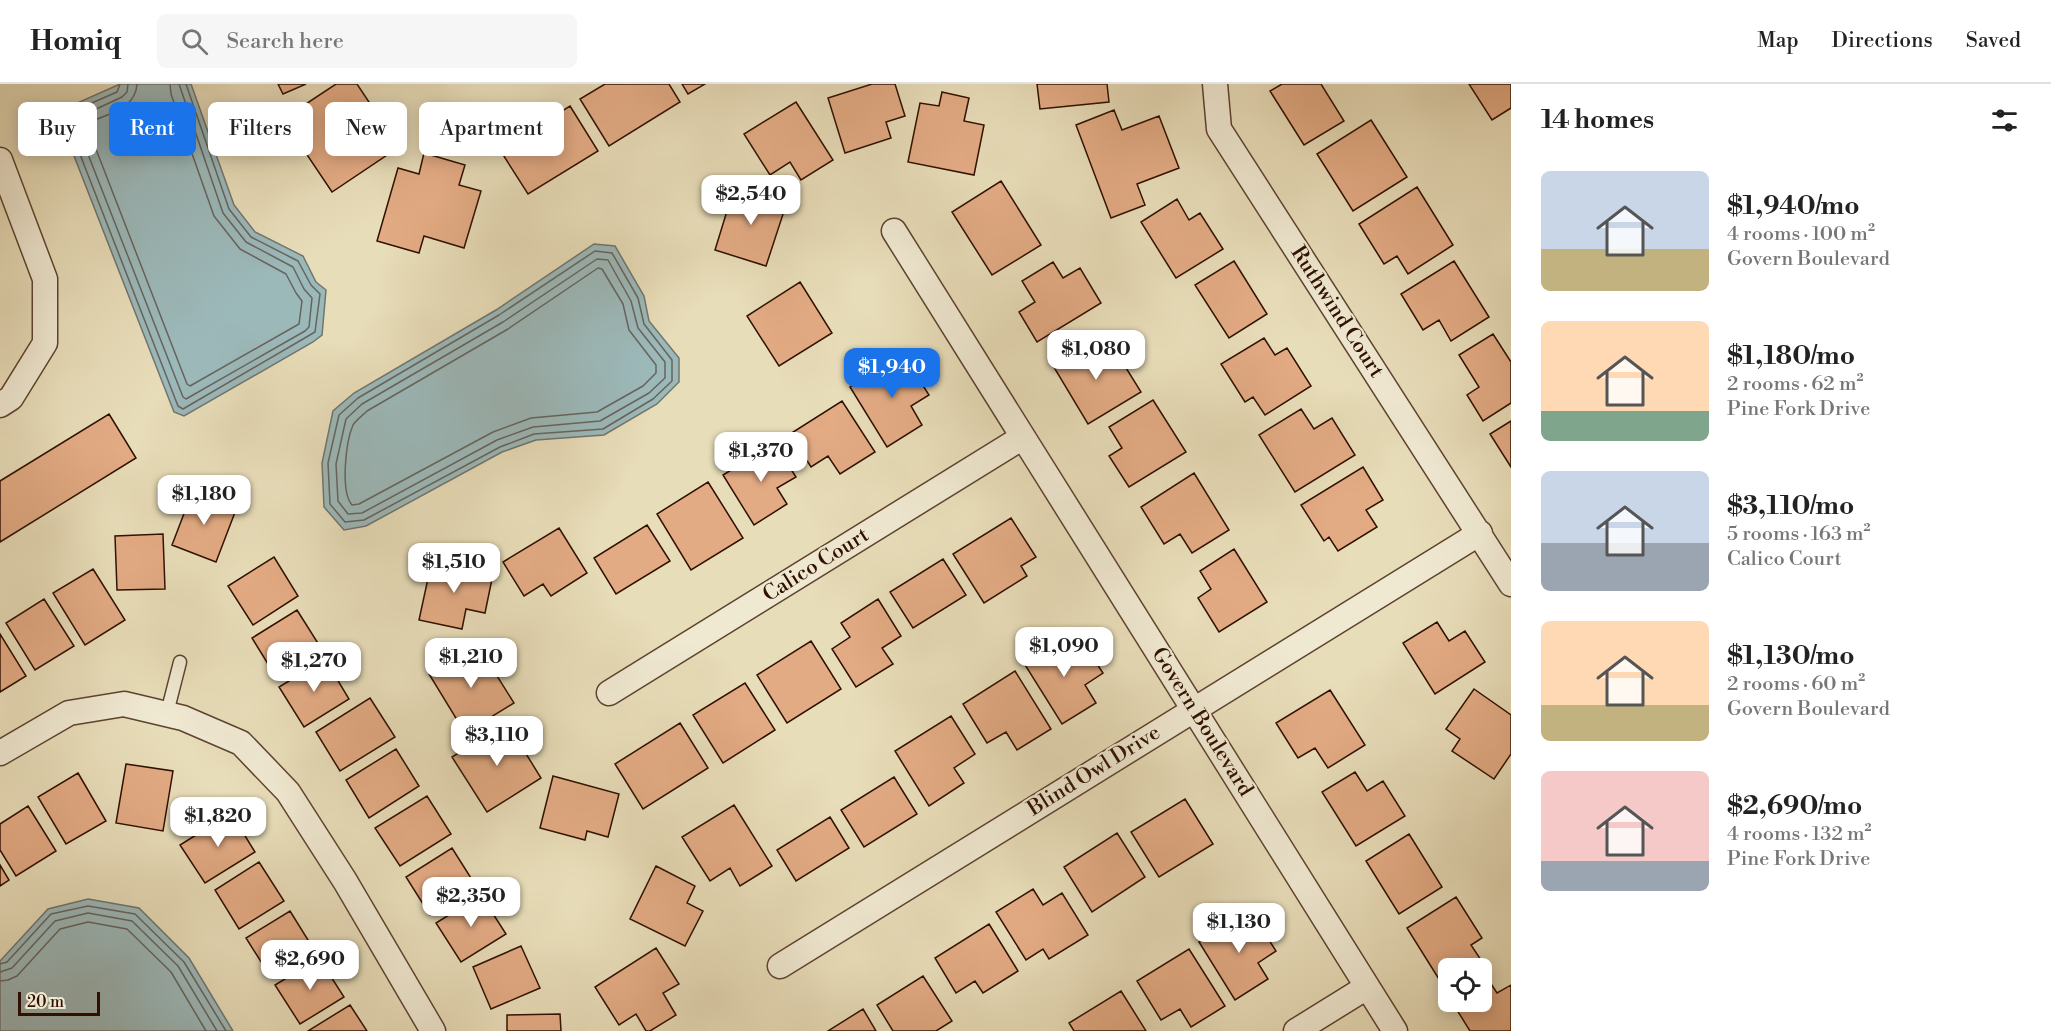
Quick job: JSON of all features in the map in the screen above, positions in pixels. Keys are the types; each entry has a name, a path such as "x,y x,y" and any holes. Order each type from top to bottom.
{"street":[{"name":"Ruthwind Court","path":"1215,84 1219,129 1480,533"},
{"path":"0,160 45,279 45,343 11,398 0,405"},
{"name":"Govern Boulevard","path":"894,231 1395,1031"},
{"name":"Calico Court","path":"609,693 1023,437"},
{"path":"1480,533 1511,584"},
{"name":"Blind Owl Drive","path":"780,966 1480,533"},
{"path":"0,753 69,713 124,704 167,713 241,743 288,792 345,880 433,1031"},
{"path":"1296,1031 1367,987"}],"lane":[{"path":"167,713 180,662"}],"water":[{"path":"120,84 191,84 208,132 208,156 217,156 234,205 255,232 303,256 316,282 326,290 322,335 184,416 174,412 74,156 97,156 97,102 80,102"},
{"path":"594,244 615,246 644,296 649,321 679,358 679,382 657,404 604,435 536,440 502,452 366,526 344,530 324,507 322,463 333,411 354,393 496,310"},
{"path":"88,899 139,908 189,958 233,1031 0,1031 0,961 48,909"}],"building":[{"path":"278,84 306,84 283,94"},
{"path":"336,84 357,84 369,102 325,102 325,156 386,156 332,192 308,156 313,156 313,102 309,102"},
{"path":"605,84 669,84 680,102 609,146 580,99"},
{"path":"682,84 705,84 688,94"},
{"path":"872,84 895,84 905,116 886,122 891,138 845,153 828,98"},
{"path":"1037,84 1107,84 1109,102 1040,109"},
{"path":"1282,84 1321,84 1344,121 1304,145 1270,91"},
{"path":"1469,84 1511,84 1511,108 1492,120"},
{"path":"942,92 969,98 964,121 984,125 974,175 908,162 920,103 939,106"},
{"path":"796,102 833,160 801,180 790,162 770,175 744,134"},
{"path":"570,106 598,151 528,194 504,156 564,156 564,110"},
{"path":"1114,110 1122,130 1159,116 1179,168 1137,184 1145,205 1111,218 1076,125"},
{"path":"1371,120 1407,177 1353,211 1317,154"},
{"path":"423,156 434,156 465,165 459,185 481,191 464,248 424,236 419,253 377,241 398,168 419,174"},
{"path":"1001,181 1041,245 992,275 952,212"},
{"path":"735,185 787,202 766,266 715,250"},
{"path":"1417,187 1453,245 1408,274 1397,256 1384,264 1359,224"},
{"path":"1177,199 1189,220 1200,213 1223,249 1176,278 1141,222"},
{"path":"1234,261 1267,314 1229,338 1195,285"},
{"path":"1454,261 1489,317 1451,341 1439,320 1423,330 1401,294"},
{"path":"1053,262 1063,278 1080,268 1101,303 1037,342 1019,312 1035,302 1022,281"},
{"path":"800,282 832,333 779,366 747,316"},
{"path":"1493,334 1511,362 1511,403 1483,421 1467,395 1479,387 1459,355"},
{"path":"1264,338 1275,355 1287,348 1311,386 1265,415 1253,397 1245,402 1221,364"},
{"path":"1090,342 1100,359 1115,350 1141,392 1088,424 1052,364"},
{"path":"903,354 929,395 911,406 922,425 887,447 850,387"},
{"path":"1153,400 1186,452 1129,487 1109,456 1122,448 1109,427"},
{"path":"842,401 875,452 840,474 828,456 811,467 790,434"},
{"path":"1301,409 1314,429 1332,418 1355,455 1295,492 1259,435"},
{"path":"109,414 136,458 0,542 0,481"},
{"path":"1511,421 1511,467 1490,434"},
{"path":"774,443 796,477 777,488 787,504 754,525 723,475"},
{"path":"1363,467 1383,500 1366,510 1377,527 1338,551 1329,537 1324,541 1301,505"},
{"path":"1194,473 1229,530 1192,553 1180,534 1164,544 1141,507"},
{"path":"708,482 743,538 691,570 657,514"},
{"path":"193,490 237,507 216,562 172,545"},
{"path":"1011,518 1036,557 1021,566 1027,576 984,603 953,554"},
{"path":"647,525 670,561 616,594 594,558"},
{"path":"559,528 587,573 551,596 543,584 524,596 503,562"},
{"path":"163,534 165,589 117,590 115,536"},
{"path":"1234,549 1267,602 1219,632 1198,598 1211,589 1200,571"},
{"path":"274,557 298,596 253,625 228,586"},
{"path":"943,559 966,595 913,628 890,592"},
{"path":"432,560 493,574 485,613 466,609 462,629 419,620"},
{"path":"93,569 125,620 85,645 53,593"},
{"path":"44,599 74,646 35,670 6,623"},
{"path":"878,599 901,636 882,648 893,664 856,687 832,649 850,637 841,623"},
{"path":"297,610 321,648 276,677 252,638"},
{"path":"1437,622 1449,641 1465,631 1485,662 1435,694 1403,643"},
{"path":"0,634 26,676 0,692"},
{"path":"1058,638 1067,653 1083,643 1103,673 1085,685 1096,703 1062,724 1022,660"},
{"path":"811,641 841,689 787,723 757,675"},
{"path":"477,644 514,703 465,733 429,674"},
{"path":"325,659 349,699 304,727 279,687"},
{"path":"1015,671 1051,729 1017,750 1006,732 987,743 963,704"},
{"path":"745,683 775,730 723,763 693,715"},
{"path":"1474,689 1511,715 1511,754 1494,779 1452,751 1460,739 1446,729"},
{"path":"1330,690 1365,745 1328,768 1315,748 1298,758 1276,723"},
{"path":"370,698 395,737 340,771 316,732"},
{"path":"951,716 975,754 954,768 964,783 929,806 895,751"},
{"path":"507,723 541,778 487,812 452,757"},
{"path":"680,723 708,768 643,809 615,764"},
{"path":"396,749 419,786 369,818 346,780"},
{"path":"126,764 173,771 163,831 116,823"},
{"path":"1355,772 1367,791 1383,781 1405,816 1356,846 1322,792"},
{"path":"78,773 106,821 66,844 38,797"},
{"path":"553,776 619,794 608,837 587,831 585,840 540,828"},
{"path":"894,777 917,814 864,847 841,810"},
{"path":"427,796 451,834 400,866 375,828"},
{"path":"1185,799 1213,844 1159,877 1131,832"},
{"path":"734,805 772,866 740,886 730,868 710,881 682,837"},
{"path":"28,806 56,851 16,876 0,850 0,824"},
{"path":"231,813 255,852 205,883 180,845"},
{"path":"830,817 849,848 796,881 777,850"},
{"path":"1117,833 1145,877 1092,912 1064,867"},
{"path":"1409,834 1442,887 1399,914 1366,861"},
{"path":"452,848 476,886 430,915 406,877"},
{"path":"259,862 284,901 239,929 215,890"},
{"path":"0,865 9,880 0,886"},
{"path":"656,866 695,886 687,903 703,911 685,946 630,919"},
{"path":"1033,889 1043,905 1062,893 1088,935 1049,959 1043,949 1026,960 996,912"},
{"path":"481,895 506,934 461,962 436,923"},
{"path":"1456,897 1482,938 1471,945 1480,958 1438,958 1438,978 1407,928"},
{"path":"1250,910 1276,951 1258,963 1268,979 1235,1000 1199,942"},
{"path":"290,911 313,948 270,976 246,938"},
{"path":"989,924 1018,971 983,993 975,981 956,993 935,958"},
{"path":"521,946 540,988 491,1009 473,967"},
{"path":"656,948 679,984 663,993 676,1015 650,1031 646,1031 636,1014 619,1025 595,987"},
{"path":"1189,949 1225,1006 1191,1027 1180,1009 1161,1020 1137,981"},
{"path":"319,958 344,997 300,1024 275,985"},
{"path":"923,976 952,1021 936,1031 893,1031 877,1005"},
{"path":"1492,985 1497,993 1511,985 1511,1031 1470,1031 1458,1012 1492,1012"},
{"path":"1121,991 1146,1031 1074,1031 1069,1023"},
{"path":"350,1005 367,1031 308,1031"},
{"path":"863,1009 876,1031 828,1031"},
{"path":"560,1014 561,1031 507,1031 507,1015"}]}
